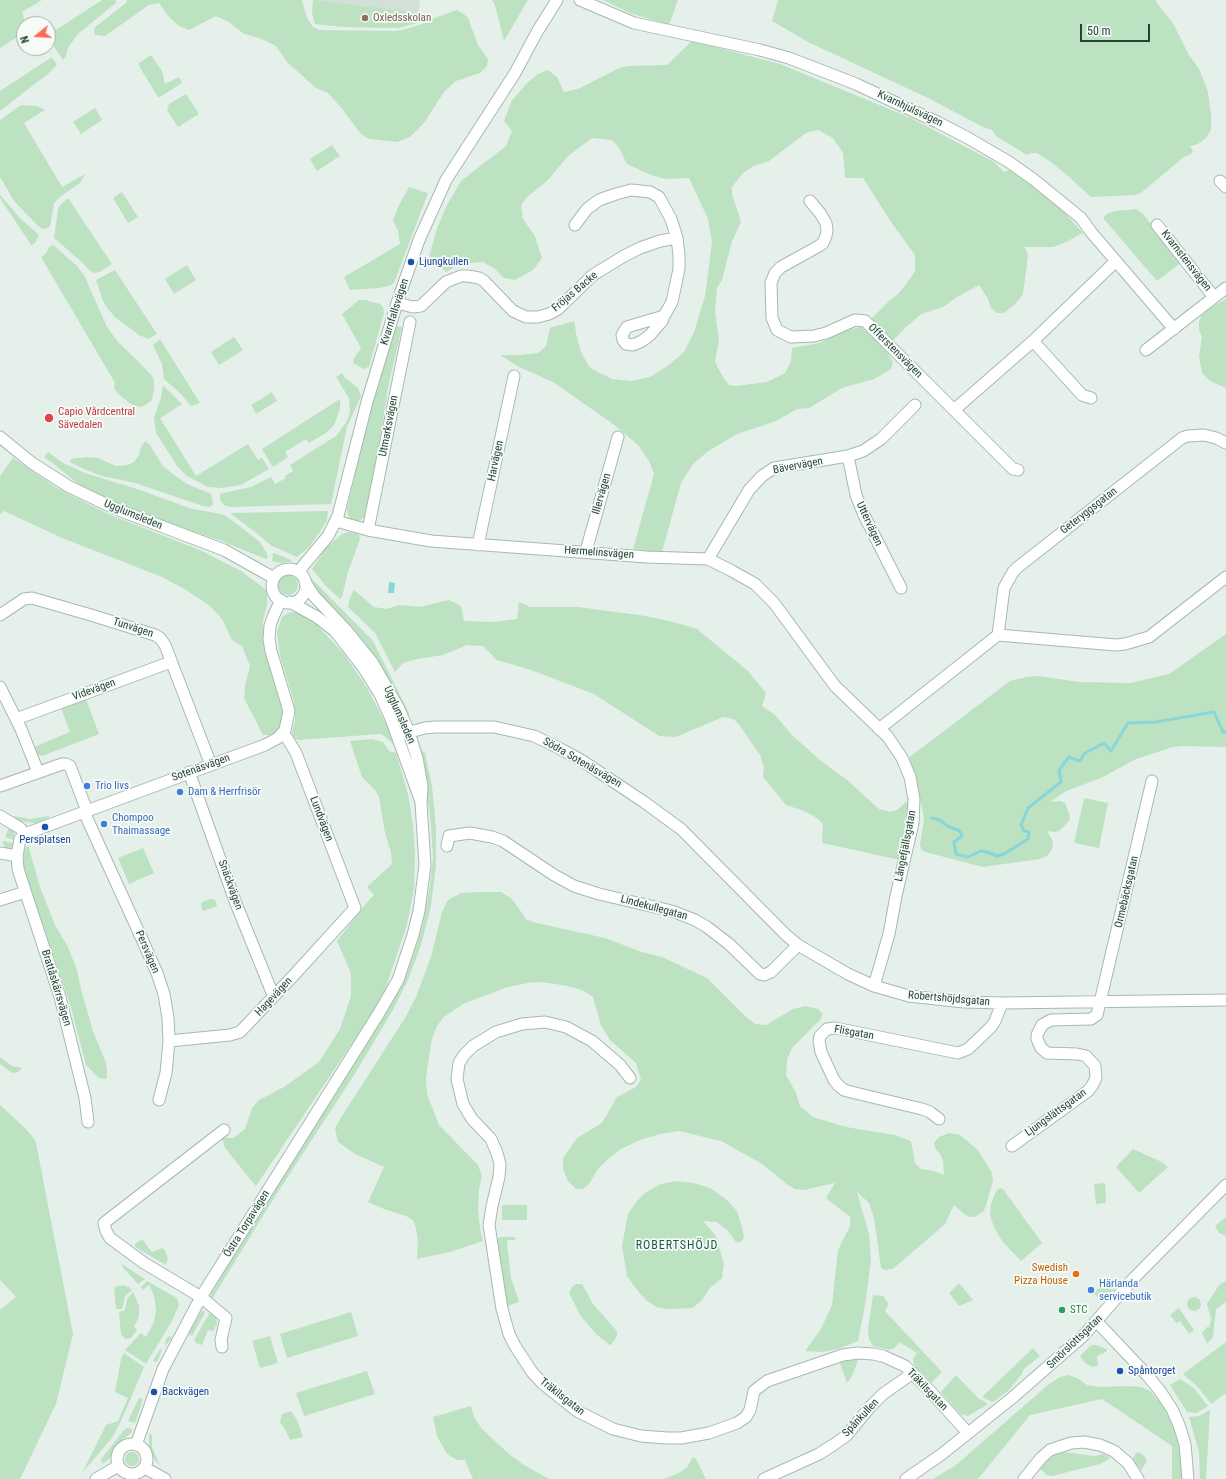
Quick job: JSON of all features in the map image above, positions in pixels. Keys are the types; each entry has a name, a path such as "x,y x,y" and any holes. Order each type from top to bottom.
{"street":[{"name":"Kvarnfallsvägen","path":"298,572 328,536 336,521 367,402 418,240 446,180 515,73 537,32 557,0"},
{"name":"Kvarnhjulsvägen","path":"580,0 634,23 760,50 789,58 856,84 937,122 1009,162 1033,179 1081,218 1091,232 1174,329"},
{"path":"575,225 587,209 599,200 631,190 650,192 659,197 671,219 677,238 679,255 679,269 672,302 664,316"},
{"name":"Offerstensvägen","path":"810,201 816,206 826,223 826,236 823,243 819,246 781,267 774,273 771,283 772,318 777,330 791,337 814,336 826,333 855,320 864,321 1013,469 1018,470"},
{"name":"Kvarnstensvägen","path":"1157,225 1214,297"},
{"name":"Fröjas Backe","path":"397,303 413,307 421,306 446,282 461,276 468,276 479,278 484,281 513,311 526,317 538,317 549,314 558,309 593,275 624,256 640,248 660,241 677,238"},
{"path":"954,410 1032,341 1116,261"},
{"name":"Kvarnstensvägen","path":"1146,350 1226,288"},
{"name":"Utmarksvägen","path":"368,530 410,322"},
{"path":"1032,341 1082,395 1091,398"},
{"name":"Harvägen","path":"478,545 514,376"},
{"name":"Bävervägen","path":"708,559 749,490 762,476 774,468 848,456 867,449 881,439 915,405"},
{"name":"Geteryggsgatan","path":"998,635 1004,588 1013,572 1018,567 1182,438 1204,435 1216,438 1226,443"},
{"name":"Ugglumsleden","path":"0,437 32,462 68,486 116,509 224,550 274,578"},
{"name":"Illervägen","path":"586,552 618,437"},
{"name":"Uttervägen","path":"848,456 856,495 864,515 901,588"},
{"name":"Hermelinsvägen","path":"336,521 368,530 431,542 647,557 708,559 745,578 765,593 774,603 819,665"},
{"path":"298,572 292,569 283,570 278,573 272,583 274,594 285,601 298,600 303,594 305,582"},
{"name":"Ugglumsleden","path":"298,572 304,578 314,596 346,630 372,662 398,707 416,752 422,786 421,803 425,865 419,911 413,935 398,980 379,1013"},
{"path":"879,729 998,635 1116,645 1125,644 1149,637 1226,577"},
{"name":"Tunvägen","path":"0,615 24,599 35,598 155,635 163,641 211,765"},
{"path":"282,734 286,725 288,711 269,639 270,626 273,616 285,601"},
{"name":"Ugglumsleden","path":"285,601 317,617 335,631 348,647 380,694 398,735 421,803"},
{"name":"Videvägen","path":"16,718 171,662"},
{"name":"Långefjällsgatan","path":"819,665 836,686 888,737 902,758 910,777 914,799 914,811 889,934 874,986"},
{"path":"0,687 16,718 38,772"},
{"name":"Södra Sotenäsvägen","path":"398,735 425,728 477,726 494,727 530,735 569,753 644,802"},
{"name":"Sotenäsvägen","path":"25,834 265,745 282,734"},
{"name":"Lundvägen","path":"282,734 287,738 296,753 355,908"},
{"path":"0,786 62,764 70,766 85,811"},
{"name":"Snäckvägen","path":"189,772 235,901 274,996"},
{"name":"Ormebäcksgatan","path":"1101,1002 1152,781"},
{"name":"Robertshöjdsgatan","path":"644,802 681,829 780,930 798,945 848,974 874,986 909,996 964,1002 1002,1003 1226,1000"},
{"name":"Persvägen","path":"85,811 157,973 166,1008 169,1041 166,1073 159,1100"},
{"path":"0,816 20,828 25,834 20,839 17,856 0,853"},
{"name":"Lindekullegatan","path":"447,846 449,836 470,833 492,837 503,842 554,875 584,890 672,911 695,920 729,944 760,974 764,975 771,972 798,945"},
{"name":"Brattåskärrsvägen","path":"17,856 18,869 62,1004 86,1098 88,1122"},
{"path":"0,900 25,892"},
{"name":"Hagevägen","path":"169,1041 236,1034 245,1027 355,908"},
{"name":"Ljungslättsgatan","path":"1012,1146 1088,1091 1096,1078 1095,1066 1086,1056 1077,1054 1053,1054 1043,1050 1037,1039 1037,1035 1042,1025 1051,1020 1095,1018 1101,1002"},
{"name":"Flisgatan","path":"939,1119 930,1112 922,1109 851,1092 841,1087 834,1080 821,1052 819,1041 820,1036 827,1029 835,1028 958,1053 968,1049 991,1027 999,1013 1002,1003"},
{"name":"Östra Torpavägen","path":"136,1445 163,1368 201,1297 379,1013"},
{"name":"Träkilsgatan","path":"630,1078 620,1065 592,1041 566,1027 545,1022 522,1024 496,1032 473,1046 464,1055 459,1063 457,1079 463,1104 472,1119 492,1139 498,1153 500,1164 499,1177 489,1225 502,1309 509,1334 515,1346 532,1372 543,1384 577,1411 613,1429 641,1436 674,1438 703,1434 737,1423 746,1417 750,1410 753,1394 758,1386 781,1376 843,1355 858,1353 883,1356 905,1366 968,1433"},
{"path":"222,1347 221,1340 226,1318 201,1297 144,1263 110,1238 106,1232 104,1223 224,1130"},
{"name":"Smörslottsgatan","path":"906,1479 942,1454 968,1433 1032,1381 1083,1336 1097,1322 1134,1278 1226,1185"},
{"path":"1097,1322 1147,1375 1172,1409 1179,1424 1185,1444 1188,1479"},
{"name":"Spånkullen","path":"764,1479 819,1454 846,1436 883,1394 913,1373"},
{"path":"1024,1479 1041,1458 1050,1450 1071,1443 1084,1442 1100,1444 1114,1451 1128,1463 1138,1479"},
{"path":"130,1444 136,1445 146,1452 147,1460 145,1468 140,1472 131,1475 122,1471 118,1466 117,1459 120,1450 130,1444"},
{"path":"96,1479 118,1466"},
{"path":"145,1468 165,1479"}],"shaded area":[{"name":"Oxledsskolan","path":"313,0 420,0 417,23 398,28 345,27 315,24 312,13"}],"green space":[{"path":"0,0 42,0 22,12 23,16 16,16 16,38 0,48"},
{"path":"102,0 115,0 117,2 78,34 68,48 66,56 63,60 56,50 56,30"},
{"path":"127,0 302,0 307,18 313,27 319,30 395,31 422,24 431,19 457,10 468,18 478,45 488,59 487,66 480,73 456,81 444,92 424,123 410,137 397,142 369,139 361,134 328,93 316,88 287,62 276,46 262,39 244,34 229,22 216,16 189,30 179,26 168,16 159,3 149,5 105,36 95,35 95,27 126,3"},
{"name":"Oxledsskolan","path":"313,0 419,13 417,23 398,28 345,27 315,24 312,13"},
{"path":"492,0 528,0 504,41 495,5"},
{"path":"603,0 678,0 669,25 630,13"},
{"path":"778,0 1155,0 1174,25 1189,55 1199,69 1208,92 1211,114 1211,130 1206,138 1198,144 1190,146 1193,151 1191,154 1184,157 1142,192 1136,195 1091,197 1051,162 1037,153 1030,153 1027,155 996,136 992,130 985,128 928,98 810,43 772,21"},
{"path":"692,41 780,64 911,118 994,162 1004,172 1010,170 1016,173 1060,208 1083,233 1053,247 1022,247 1026,249 1028,256 1023,294 1015,304 1004,313 997,313 991,308 988,299 979,285 957,297 943,307 921,314 904,329 885,349 893,362 891,369 883,374 874,379 842,388 809,408 797,409 776,421 737,434 707,452 693,464 681,483 662,552 633,549 654,474 649,461 638,445 613,424 553,382 519,367 500,355 538,353 546,346 550,328 574,321 581,352 590,368 612,379 632,381 650,377 669,365 684,352 694,332 705,296 712,242 708,219 689,178 665,179 651,175 627,164 619,148 612,140 592,138 568,156 548,180 527,197 521,205 523,219 535,236 542,258 533,270 515,280 504,278 494,268 483,262 461,264 446,272 429,258 436,231 446,207 461,181 506,146 512,131 504,121 511,102 526,84 538,74 548,70 557,77 564,92 578,89 619,68 628,66 667,65","holes":["818,130 833,138 843,153 845,178 863,178 891,222 915,255 915,271 899,293 861,327 851,329 819,343 792,348 791,361 785,373 767,382 736,386 729,385 715,362 719,340 715,312 717,288 722,280 732,241 741,222 732,194 732,187 743,173 754,166 769,161 806,133"]},
{"path":"151,55 162,71 165,84 179,77 182,83 160,97 158,97 139,66 139,63"},
{"path":"52,57 57,65 49,73 0,111 0,91"},
{"path":"186,94 199,114 178,127 167,110 169,104"},
{"path":"21,105 37,106 45,110 24,123 62,187 85,174 80,183 54,203 50,227 43,229 38,226 14,201 0,177 0,120"},
{"path":"95,108 102,120 81,134 73,122"},
{"path":"332,145 340,156 317,171 310,159"},
{"path":"409,187 428,193 394,283 389,286 379,288 350,290 344,277 400,244 398,231 393,221 398,207"},
{"path":"122,192 138,217 128,223 113,198"},
{"path":"0,195 21,219 39,235 35,243 31,245 0,198"},
{"path":"68,198 112,264 99,272 94,273 89,270 54,238 58,209 60,205"},
{"path":"1136,209 1142,213 1182,262 1157,281 1103,218 1107,214 1115,211"},
{"path":"53,245 76,265 84,275 107,327 119,343 152,376 154,380 154,389 152,400 147,404 140,407 132,405 117,393 114,388 115,383 41,257 46,253 49,247"},
{"path":"187,265 196,280 174,294 165,279"},
{"path":"115,270 157,334 148,339 139,335 115,317 108,309 103,301 96,280"},
{"path":"1226,299 1226,388 1210,381 1202,373 1199,356 1202,337 1199,330 1199,322 1201,316 1209,309"},
{"path":"359,300 380,304 383,307 384,313 369,367 364,369 353,363 354,358 361,348 342,314"},
{"path":"396,326 402,327 389,383 369,505 366,516 356,522 351,520 348,516 347,510 370,408"},
{"path":"234,337 243,350 219,365 211,352"},
{"path":"160,339 200,403 191,406 180,393 164,379 162,364 153,345"},
{"path":"342,373 345,378 358,388 361,396 347,427 331,504 231,507 222,503 220,500 220,494 251,487 271,477 275,484 286,478 285,476 293,471 290,465 336,436 347,421 350,412 349,398 336,377"},
{"path":"163,385 182,404 160,418 196,476 248,444 258,460 262,458 269,469 241,485 221,488 208,487 187,476 177,466 156,433 154,417 161,398"},
{"path":"272,392 277,401 256,414 251,405"},
{"path":"340,399 340,409 334,425 326,433 309,443 306,439 285,452 288,457 273,467 262,449"},
{"path":"145,441 150,445 162,465 174,475 187,484 211,494 213,505 209,507 203,506 135,483 102,476 70,462 71,459 86,457 98,458 116,466 127,465 134,462"},
{"path":"48,452 63,463 85,473 140,490 189,508 225,515 259,541 267,553 268,558 266,559 219,540 153,519 100,497 77,483 44,457"},
{"path":"13,458 57,488 108,514 200,550 241,571 265,589 267,594 267,605 263,620 263,638 266,654 282,705 282,719 279,729 274,735 263,735 244,698 245,686 250,666 242,646 232,640 222,619 210,606 186,590 162,577 62,538 4,511 0,514 0,476"},
{"path":"328,511 327,520 320,532 309,547 297,557 270,545 231,514 231,513"},
{"path":"348,532 357,533 360,539 348,572 342,597 340,599 325,585 312,569 326,548 342,534"},
{"path":"273,553 293,561 281,563 272,561"},
{"path":"288,575 295,578 298,585 295,592 288,595 281,592 278,585 281,578"},
{"path":"309,576 373,641 409,713 409,716 314,591"},
{"path":"354,590 374,607 387,609 398,605 420,607 449,600 461,606 464,621 494,622 517,619 519,602 530,607 578,607 646,616 697,629 748,671 766,693 762,706 775,715 792,735 820,760 847,780 879,809 890,812 897,810 906,802 908,803 910,810 909,825 900,860 822,843 823,824 817,818 804,811 786,805 763,777 764,767 760,755 738,723 733,719 723,717 676,737 659,736 594,694 531,670 497,660 483,646 467,645 443,655 403,663 395,672 375,633 348,607"},
{"path":"288,613 300,613 317,625 344,654 368,689 396,744 395,745 380,734 299,740 294,738 292,732 295,721 294,702 280,656 277,632 282,617"},
{"path":"1226,634 1226,747 1173,747 1136,759 1101,778 1066,791 1050,802 1060,801 1065,803 1070,816 1069,821 1059,831 1047,831 1053,842 1052,849 1048,855 1040,859 983,867 925,852 921,849 920,844 924,819 918,786 907,759 1010,681 1026,677 1039,676 1079,682 1131,683 1169,674"},
{"path":"86,699 99,734 42,756 35,753 34,747 70,732 61,708"},
{"path":"372,739 383,742 389,751 396,753 408,794 413,825 415,854 414,889 407,925 385,990 373,1012 256,1186 225,1148 222,1138 233,1138 245,1129 252,1108 259,1100 284,1087 319,1062 340,1029 351,996 351,973 337,941 374,895 367,887 392,864 391,852 385,833 379,797 375,790 362,777 350,741"},
{"path":"420,749 425,753 432,786 436,828 436,865 431,906 421,945 408,980 393,1010 354,1075 274,1198 212,1299 211,1294 242,1241 388,1009 405,978 422,928 430,886 433,856 430,815"},
{"path":"1084,798 1108,803 1099,848 1074,843"},
{"path":"15,816 30,819 50,817 38,823 34,823 18,821 13,818"},
{"path":"9,827 13,829 14,840 5,837"},
{"path":"2,841 14,844 11,848 6,849"},
{"path":"28,845 40,887 55,925 68,947 77,970 93,1031 106,1063 106,1079 99,1078 86,1065 70,1004 24,870 24,852"},
{"path":"143,848 154,873 129,884 118,858"},
{"path":"501,892 512,899 527,920 605,938 642,952 662,957 707,978 755,1024 766,1025 793,1009 805,1006 818,1009 823,1014 820,1020 792,1048 787,1060 786,1075 796,1093 800,1106 813,1117 846,1127 895,1135 911,1141 915,1163 921,1169 934,1171 944,1175 943,1161 935,1148 934,1143 939,1137 949,1133 960,1135 978,1150 992,1173 993,1180 984,1211 975,1217 970,1217 954,1205 945,1224 893,1269 885,1270 881,1268 874,1218 869,1203 857,1192 869,1234 871,1261 858,1341 838,1349 823,1352 805,1351 821,1329 832,1305 838,1250 850,1226 850,1217 826,1198 835,1183 804,1190 795,1189 762,1164 721,1141 679,1131 660,1134 640,1140 621,1149 598,1169 589,1184 583,1189 576,1189 568,1181 563,1169 563,1158 577,1138 602,1123 617,1097 636,1087 641,1080 636,1063 610,1040 601,1025 593,997 582,990 562,985 540,982 528,983 508,987 463,1004 444,1017 437,1026 432,1039 429,1056 426,1079 427,1094 439,1125 478,1165 482,1176 479,1189 478,1209 483,1241 450,1252 417,1259 418,1242 413,1220 368,1202 384,1167 355,1154 338,1142 335,1128 405,1018 416,997 431,957 442,912 448,900 461,893"},
{"path":"211,899 215,900 217,906 203,911 201,906 202,902"},
{"path":"0,1057 12,1066 22,1068 18,1072 12,1073 0,1064"},
{"path":"0,1105 23,1126 36,1143 73,1334 56,1404 20,1479 0,1479 0,1310 16,1297 0,1280"},
{"path":"1133,1149 1162,1162 1168,1167 1139,1193 1116,1167"},
{"path":"676,1181 694,1183 710,1188 727,1200 737,1211 744,1238 741,1242 736,1242 728,1231 717,1222 703,1221 716,1236 724,1265 722,1278 710,1288 702,1300 693,1308 667,1309 657,1307 647,1301 627,1276 622,1246 628,1214 637,1201 645,1193 661,1184"},
{"path":"1105,1183 1106,1203 1096,1204 1094,1184"},
{"path":"1000,1188 1003,1189 1042,1243 1021,1261 1002,1241 994,1227 990,1215 991,1204 996,1191"},
{"path":"502,1205 527,1205 527,1220 502,1220"},
{"path":"1226,1217 1226,1236 1219,1233 1215,1226"},
{"path":"500,1237 515,1237 515,1240 507,1240 511,1278 519,1302 505,1307 496,1240"},
{"path":"142,1239 152,1252 162,1248 165,1250 168,1258 166,1265 135,1247 135,1244"},
{"path":"122,1264 145,1279 138,1284 124,1269"},
{"path":"1111,1277 1118,1285 1102,1302 1094,1293"},
{"path":"147,1281 177,1298 179,1305 172,1321 146,1364 125,1350 141,1333 146,1337 154,1322 156,1310 154,1296 149,1285 143,1290 141,1287"},
{"path":"1226,1281 1226,1302 1216,1309 1213,1337 1207,1344 1202,1333 1207,1327 1209,1327 1211,1319 1207,1304 1219,1285"},
{"path":"959,1283 973,1300 959,1306 949,1293"},
{"path":"576,1284 582,1284 593,1304 617,1331 617,1336 611,1345 596,1334 580,1315 569,1293 572,1287"},
{"path":"125,1285 132,1290 125,1296 122,1309 116,1309 114,1287"},
{"path":"133,1292 139,1306 139,1317 134,1326 137,1330 131,1338 125,1339 121,1334 119,1312 125,1310 127,1299"},
{"path":"873,1295 883,1296 889,1304 885,1311 942,1372 931,1383 914,1365 913,1359 917,1353 899,1342 895,1348 889,1350 873,1346 869,1339 868,1329"},
{"path":"1191,1297 1197,1297 1201,1301 1201,1307 1197,1311 1191,1311 1187,1307 1187,1301"},
{"path":"1179,1308 1194,1330 1189,1334 1180,1321 1176,1323 1170,1315"},
{"path":"205,1311 205,1313 192,1336 188,1334 201,1312"},
{"path":"351,1312 358,1336 287,1358 280,1334"},
{"path":"209,1314 216,1317 217,1324 213,1331 208,1330 202,1345 196,1343 194,1340"},
{"path":"171,1336 172,1338 162,1350 168,1337"},
{"path":"270,1336 278,1363 260,1368 252,1341"},
{"path":"1226,1342 1226,1393 1211,1404 1198,1387 1183,1374"},
{"path":"1093,1345 1107,1349 1106,1352 1097,1356 1098,1366 1092,1367 1085,1363 1080,1356"},
{"path":"1033,1348 1040,1356 1024,1369 1008,1391 993,1402 982,1397"},
{"path":"160,1349 162,1350 157,1362 153,1361"},
{"path":"124,1353 144,1367 122,1419 112,1438 82,1473 106,1425 118,1421 128,1398 115,1392 121,1359"},
{"path":"859,1358 852,1376 847,1383 839,1360"},
{"path":"367,1371 375,1394 304,1416 296,1393"},
{"path":"956,1375 979,1399 988,1404 968,1416 960,1414 941,1392"},
{"path":"1068,1375 1077,1378 1087,1385 1101,1387 1141,1387 1150,1391 1164,1407 1178,1440 1182,1459 1182,1479 1172,1479 1172,1446 1102,1399 1030,1415 978,1479 933,1479 956,1465 1049,1384 1060,1377"},
{"path":"1180,1379 1194,1388 1208,1406 1197,1413 1187,1412 1170,1385"},
{"path":"139,1398 143,1399 135,1423 128,1421"},
{"path":"471,1406 474,1417 482,1429 509,1454 524,1465 549,1479 473,1479 465,1460 457,1460 447,1454 437,1436 433,1417"},
{"path":"1210,1410 1206,1479 1200,1479 1199,1452 1189,1417 1199,1416"},
{"path":"291,1411 297,1420 303,1437 290,1440 280,1422 282,1414"},
{"path":"127,1428 132,1429 130,1434 117,1444 109,1459 102,1464 102,1458"},
{"path":"149,1433 152,1435 152,1447 160,1466 154,1459 149,1449"},
{"path":"132,1452 137,1454 139,1459 137,1464 132,1466 127,1464 125,1459 127,1454"},
{"path":"1064,1452 1094,1456 1103,1454 1111,1458 1100,1464 1052,1476 1047,1475 1038,1467 1043,1460 1058,1453"},
{"path":"1139,1452 1147,1459 1141,1470 1133,1461 1136,1453"},
{"path":"693,1457 696,1459 706,1479 664,1479 679,1473 687,1467"}],"water":[{"path":"389,582 395,583 394,593 388,593"}],"waterway":[{"path":"932,818 940,820 947,826 960,831 962,836 954,842 956,854 968,857 981,851 997,856 1004,854 1028,839 1029,832 1024,831 1021,825 1028,808 1061,782 1059,770 1069,757 1080,761 1085,753 1104,743 1111,751 1128,723 1156,722 1214,712 1223,732 1226,732"}],"place":[{"name":"Oxledsskolan","path":"365,18"},
{"name":"Ljungkullen","path":"411,262"},
{"name":"Capio Vårdcentral Sävedalen","path":"49,418"},
{"name":"Trio livs","path":"87,786"},
{"name":"Dam & Herrfrisör","path":"180,792"},
{"name":"Chompoo Thaimassage","path":"104,824"},
{"name":"Persplatsen","path":"45,827"},
{"name":"Swedish Pizza House","path":"1076,1274"},
{"name":"Härlanda servicebutik","path":"1091,1290"},
{"name":"STC","path":"1062,1310"},
{"name":"Spåntorget","path":"1120,1371"},
{"name":"Backvägen","path":"154,1392"}],"district":[{"name":"ROBERTSHÖJD","path":"677,1246"}]}
